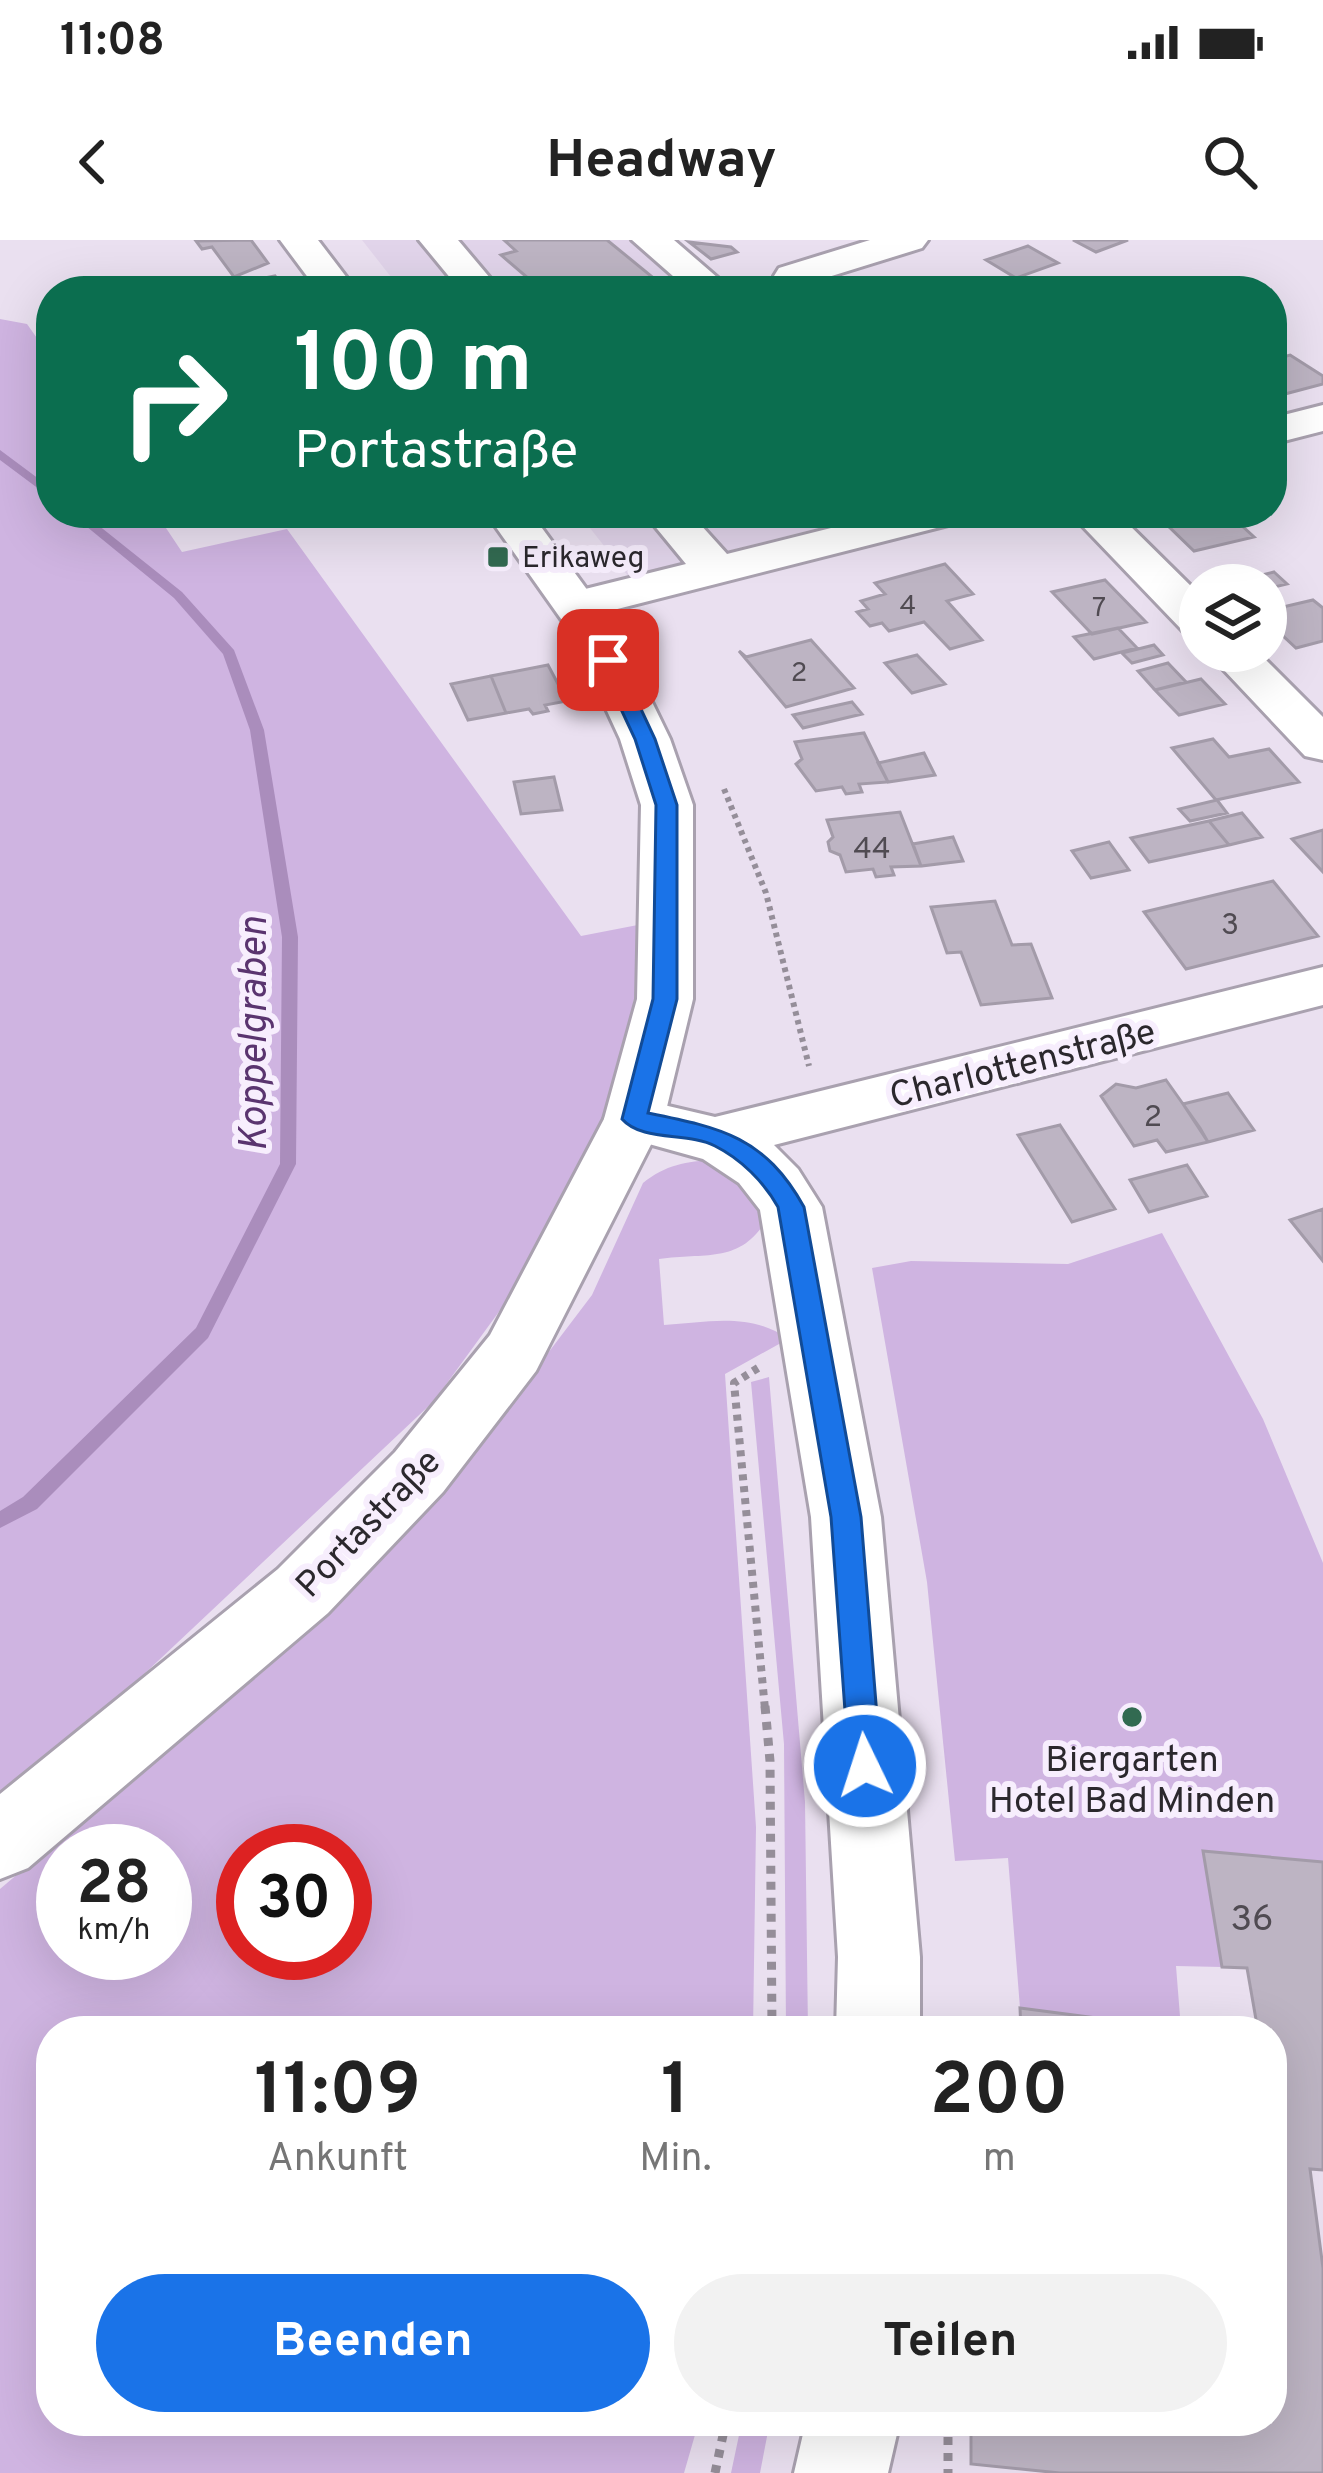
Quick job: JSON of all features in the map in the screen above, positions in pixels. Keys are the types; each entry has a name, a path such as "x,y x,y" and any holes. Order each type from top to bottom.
{"street":[{"path":"299,240 327,276"},
{"path":"438,240 469,276"},
{"path":"651,240 696,276"},
{"path":"822,276 909,240"},
{"path":"1287,427 1323,418"},
{"name":"Portastraße","path":"0,1842 303,1591 419,1472 514,1353 634,1119 665,999 667,805 645,739 578,605 519,528"},
{"path":"679,528 718,572"},
{"path":"578,605 887,528"},
{"path":"1107,528 1179,600"},
{"path":"1251,672 1323,745"},
{"name":"Charlottenstraße","path":"721,1137 1320,991"},
{"path":"634,1119 721,1137 774,1177 791,1207 846,1517 879,1957 878,2016"},
{"path":"842,2473 850,2436"}],"path":[{"path":"723,788 766,893 820,1113"},
{"path":"772,2016 770,1762 734,1383 746,1371 817,1355"},
{"path":"715,2473 723,2436"},
{"path":"947,2436 948,2473"}],"shaded area":[{"path":"362,240 635,240 676,276 390,276"},
{"path":"0,319 27,324 36,337 36,528 166,528 182,552 287,529 581,936 648,923 619,1081 549,1243 434,1401 141,1677 0,1791"},
{"path":"590,528 819,528 628,576"},
{"path":"714,1160 740,1169 769,1216 758,1232 735,1249 659,1259 664,1325 744,1322 788,1339 725,1374 756,1827 753,2016 36,2016 36,2436 695,2436 684,2473 0,2473 0,1889 36,1859 36,1980 192,1980 192,1824 77,1824 312,1625 445,1489 592,1295 643,1183 668,1168"},
{"name":"Biergarten Hotel Bad Minden","path":"1162,1233 1263,1419 1323,1563 1323,1862 1203,1852 1222,1967 1176,1966 1180,2016 1081,2016 1020,2008 1008,1858 955,1861 927,1582 872,1268 911,1261 1068,1264"},
{"path":"769,1377 805,1802 808,2016 786,2016 784,1744 751,1382"},
{"path":"739,2436 767,2436 760,2473 731,2473"}],"building":[{"path":"251,240 268,263 233,276 212,247 202,249 196,241"},
{"path":"504,240 607,240 651,276 526,276 501,255 516,251"},
{"path":"1073,240 1128,240 1096,252"},
{"path":"689,242 731,247 737,252 711,259"},
{"path":"1028,246 1058,263 1013,276 986,260"},
{"path":"1287,356 1323,376 1323,384 1287,393"},
{"path":"1170,528 1244,528 1254,537 1194,551"},
{"path":"945,564 973,594 947,601 982,640 950,649 924,622 889,631 882,623 870,626 857,612 868,609 861,601 885,594 875,583"},
{"path":"1105,580 1146,622 1092,634 1052,592"},
{"path":"1313,600 1323,608 1323,641 1296,648 1287,640 1287,606"},
{"path":"1118,628 1137,648 1094,659 1074,637"},
{"path":"811,640 854,688 786,707 739,651 746,657"},
{"path":"1154,645 1163,655 1132,663 1122,653"},
{"path":"917,655 945,684 912,693 885,663"},
{"path":"1168,663 1186,682 1155,690 1138,671"},
{"path":"548,665 567,701 545,705 548,711 533,714 529,709 506,713 491,676"},
{"path":"491,676 506,713 468,720 451,684"},
{"path":"1201,679 1225,704 1179,715 1155,690"},
{"path":"852,702 862,714 803,728 793,715"},
{"path":"864,733 888,782 859,784 862,792 846,794 842,787 816,791 796,764 802,759 795,742"},
{"path":"1213,739 1229,757 1269,749 1299,782 1216,800 1172,748"},
{"path":"924,753 935,775 888,782 878,763"},
{"path":"554,777 562,810 521,814 514,782"},
{"path":"1217,800 1227,813 1190,821 1179,809"},
{"path":"900,812 921,866 891,867 894,875 876,877 873,869 846,872 840,855 830,851 828,842 833,837 827,820"},
{"path":"1242,813 1262,837 1229,845 1209,821"},
{"path":"1209,821 1229,845 1149,862 1131,838"},
{"path":"1323,830 1323,872 1292,839"},
{"path":"953,837 963,861 921,866 913,844"},
{"path":"1109,842 1129,870 1091,878 1072,851"},
{"path":"1273,881 1318,936 1186,969 1144,912"},
{"path":"995,901 1012,945 1031,944 1052,998 981,1005 961,952 947,953 931,907"},
{"path":"1166,1080 1208,1142 1166,1152 1157,1140 1134,1146 1101,1096 1116,1084 1136,1088"},
{"path":"1228,1093 1254,1130 1208,1142 1183,1104"},
{"path":"1060,1125 1115,1209 1072,1222 1018,1135"},
{"path":"1187,1165 1207,1196 1149,1212 1130,1180"},
{"path":"1323,1209 1323,1261 1290,1220"},
{"path":"1203,1851 1323,1862 1323,2170 1310,2169 1323,2268 1323,2473 1060,2473 971,2464 971,2436 1287,2436 1287,2016 1255,2016 1247,1968 1222,1967"},
{"path":"1020,2008 1081,2016 1020,2016"}],"waterway":[{"name":"Koppelgraben","path":"0,454 36,482"},
{"name":"Koppelgraben","path":"0,1520 30,1503 202,1333 288,1164 290,937 257,730 229,653 178,595 95,528"}],"place":[{"name":"Erikaweg","path":"498,557"},
{"name":"Biergarten Hotel Bad Minden","path":"1132,1717"}],"route":[{"path":"608,660 645,739 667,805 665,999 634,1119 721,1137 774,1177 791,1207 846,1517 865,1766"}]}
